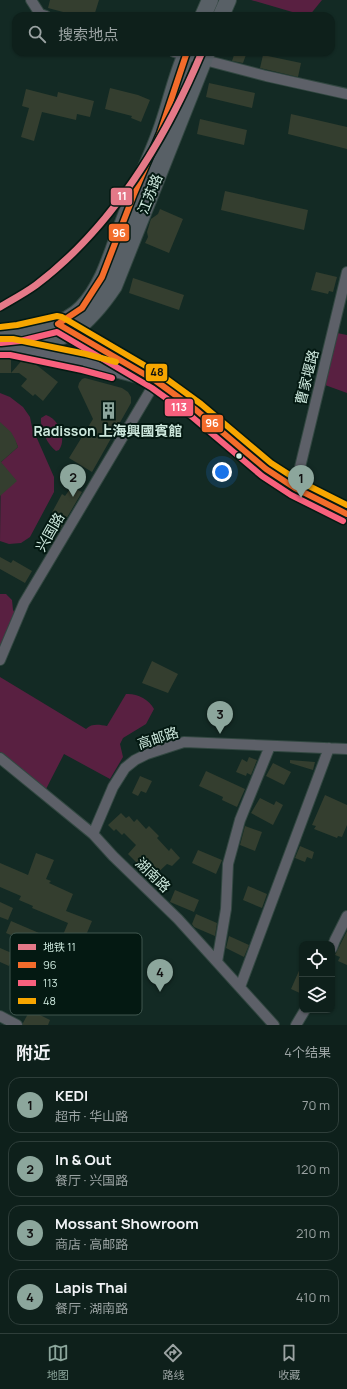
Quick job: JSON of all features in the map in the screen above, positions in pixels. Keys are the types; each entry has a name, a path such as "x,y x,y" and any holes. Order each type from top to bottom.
{"main road":[{"path":"205,12 210,0"},
{"path":"223,12 228,0"},
{"name":"江苏路","path":"64,328 82,308 102,277 134,194 160,133 181,56"},
{"name":"江苏路","path":"5,347 47,339 97,310 114,286 205,56"},
{"path":"0,335 64,328 156,380 196,410 266,469 295,488 347,514"},
{"path":"5,347 84,362 156,380"}],"street":[{"path":"31,0 39,12"},
{"path":"205,56 266,76 347,94"},
{"name":"曹家堰路","path":"295,488 347,272"},
{"name":"兴国路","path":"0,660 24,603 156,380"},
{"name":"高邮路","path":"93,834 113,788 125,768 135,760 147,754 184,742 347,749"},
{"path":"217,962 226,909 228,864 240,820 270,746"},
{"path":"240,987 329,748"},
{"name":"湖南路","path":"0,758 93,834 113,856 178,920 274,1025"},
{"path":"335,941 347,916"},
{"path":"296,1025 303,1013"},
{"path":"0,1016 17,1025"}],"shaded area":[{"path":"251,0 322,0 312,12 292,12"},
{"path":"337,333 347,335 347,393 325,385"},
{"path":"0,393 10,397 23,407 30,417 32,427 54,477 54,492 30,537 21,543 9,544 0,541 1,462 18,447 11,434 0,423"},
{"path":"46,415 55,421 62,435 61,446 59,450 56,451 47,440 43,431 41,418"},
{"path":"0,594 6,594 12,600 13,610 15,613 0,648"},
{"path":"0,677 86,729 93,725 107,726 126,694 142,697 152,705 154,709 146,724 123,738 120,744 123,757 110,779 64,754 46,789 0,752"}],"building":[{"path":"50,0 99,0 95,12 63,12 48,8"},
{"path":"234,56 246,56 243,63 232,61"},
{"path":"263,56 301,63 298,77 260,68"},
{"path":"209,83 255,93 252,108 206,97"},
{"path":"110,88 138,95 150,100 141,122 131,118 132,116 105,109"},
{"path":"26,89 57,97 58,92 94,101 90,117 77,114 76,120 42,112 34,141 21,137 29,108 22,106"},
{"path":"291,114 347,127 347,149 288,134"},
{"path":"200,119 247,130 244,145 197,134"},
{"path":"225,191 308,210 304,230 221,210"},
{"path":"160,209 183,219 169,253 145,243 148,237 147,232 151,219 158,214"},
{"path":"316,272 337,277 333,292 329,291 328,294 311,290"},
{"path":"133,278 184,295 179,310 129,293"},
{"path":"0,358 11,358 11,373 0,373"},
{"path":"24,358 29,359 58,382 43,401 35,394 33,396 21,386 27,379 19,373 11,373"},
{"name":"Radisson 上海興國賓館","path":"85,378 122,388 128,392 131,397 131,403 92,472 69,458 93,419 78,387 82,379"},
{"path":"0,422 11,432 18,447 1,462 17,481 0,496"},
{"path":"74,488 82,492 55,538 42,531 62,494 65,496 70,489"},
{"path":"0,557 11,563 13,560 32,571 25,583 0,569"},
{"path":"152,661 178,674 168,693 142,683"},
{"path":"249,757 257,760 251,775 247,773 246,776 236,772 242,759 247,762"},
{"path":"290,760 315,762 313,770 290,763"},
{"path":"273,763 291,772 284,785 266,776"},
{"path":"206,771 245,789 237,807 222,800 223,797 199,786"},
{"path":"140,776 152,781 146,793 141,791 138,796 132,793"},
{"path":"325,795 347,805 347,825 342,837 338,836 337,838 314,829 316,826 312,825"},
{"path":"260,798 274,805 276,801 283,805 273,825 251,813"},
{"path":"121,813 126,818 129,816 134,822 137,819 146,829 149,826 159,836 157,838 169,851 171,848 180,858 172,866 167,864 152,878 128,854 136,845 124,833 122,835 116,829 114,831 108,825"},
{"path":"245,826 262,832 255,851 240,845"},
{"path":"300,846 314,852 312,859 307,857 305,862 295,858"},
{"path":"198,850 222,860 216,874 192,863"},
{"path":"36,853 54,860 46,879 51,881 49,883 73,894 66,911 92,921 87,933 64,933 68,923 32,908 33,906 19,900 21,896 0,887 0,863 28,875"},
{"path":"248,886 267,894 262,908 243,900"},
{"path":"175,890 199,900 194,912 170,902"},
{"path":"0,902 13,908 8,920 0,917"},
{"path":"196,914 217,923 215,936 194,927 192,924"},
{"path":"11,921 39,933 10,933 10,935 6,933"},
{"path":"347,931 347,965 338,961 340,957 335,955"},
{"path":"229,936 249,945 244,957 226,948"},
{"path":"0,948 10,952 10,964 9,966 0,962"},
{"path":"299,971 299,993 291,989"},
{"path":"27,1015 40,1015 50,1020 48,1025 23,1025"}],"metro line":[{"name":"11","path":"0,307 36,285 64,262 90,236 113,209 154,149 200,56"}],"transit line":[{"name":"96","path":"186,56 160,133 134,194 102,277 82,308 58,324 156,381 196,410 266,469 295,488 347,514"},
{"name":"48","path":"0,327 17,325 57,316 62,317 161,375 201,404 271,463 299,481 347,505"},
{"name":"113","path":"1,343 20,341 57,332 152,388 191,416 262,476 291,495 343,521"},
{"name":"48","path":"0,339 13,339 86,354 116,362"},
{"name":"113","path":"0,355 10,355 82,370 112,378"}],"place":[{"name":"Radisson 上海興國賓館","path":"108,411"},
{"name":"In & Out","path":"73,497"},
{"name":"KEDI","path":"301,498"},
{"name":"Mossant Showroom","path":"220,734"},
{"name":"Lapis Thai","path":"160,992"}]}
